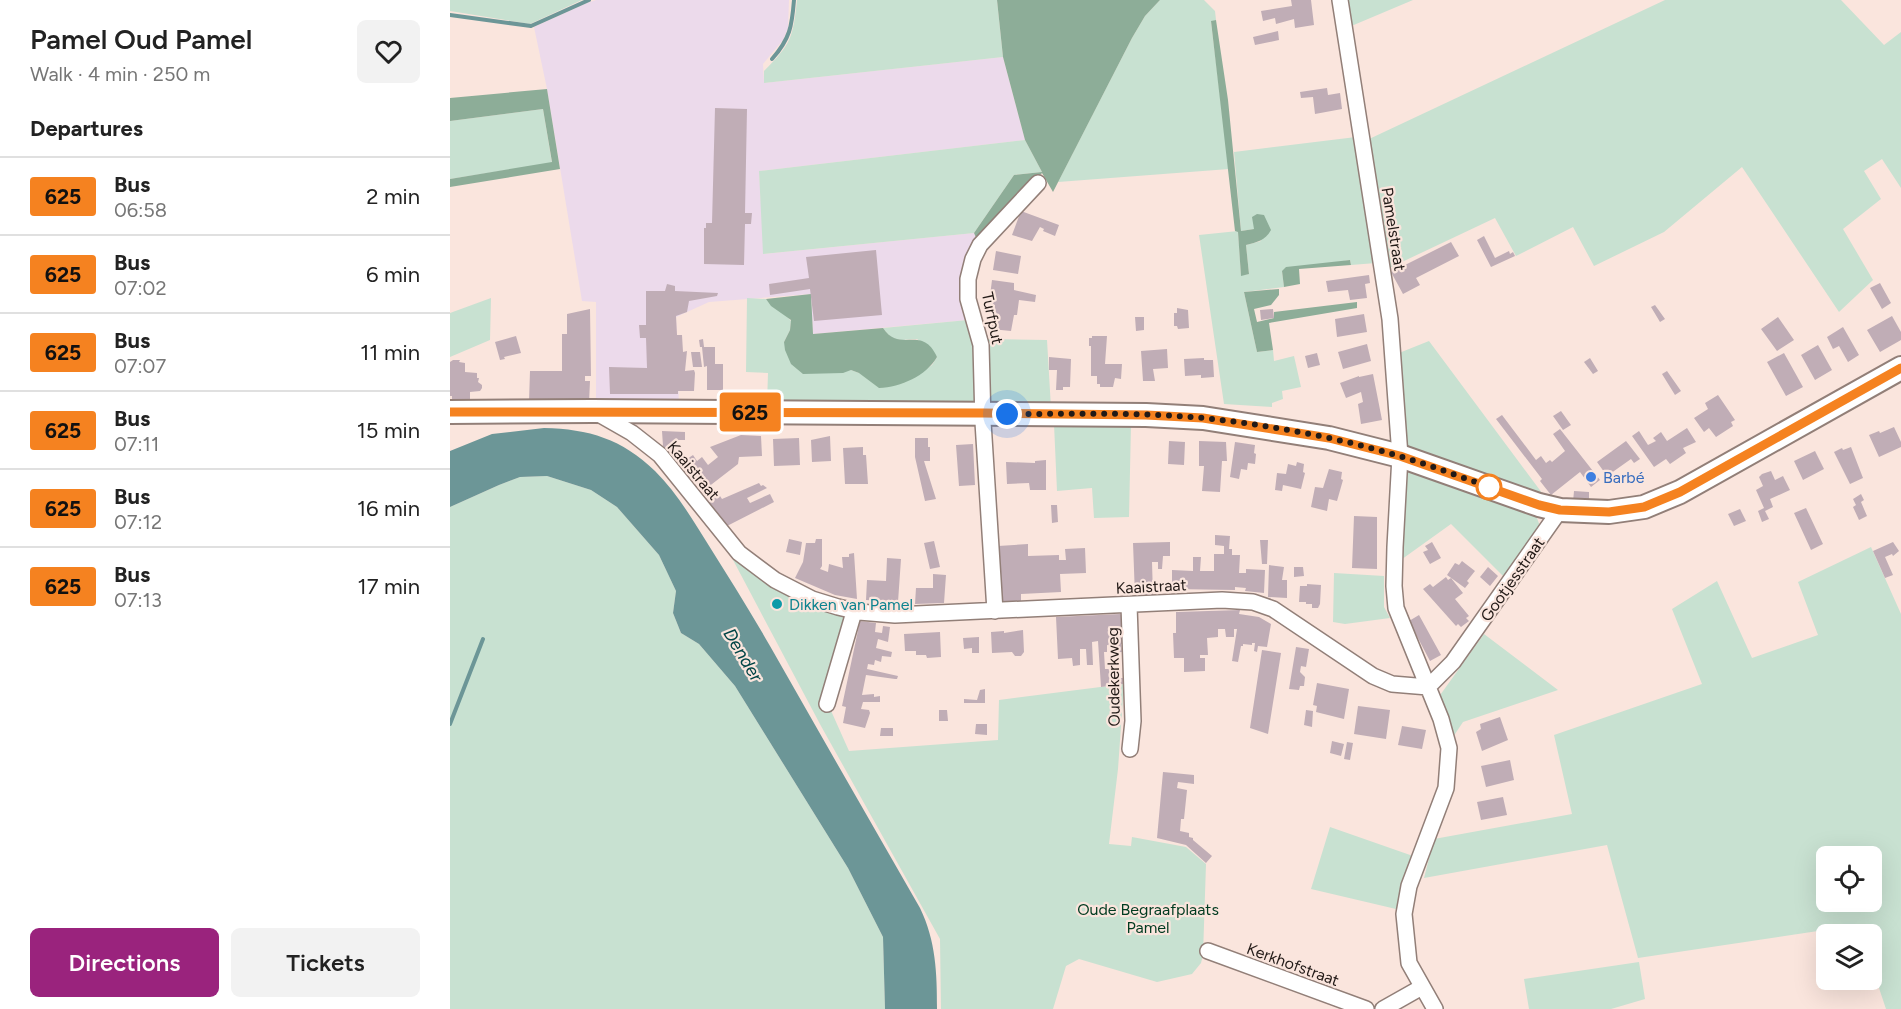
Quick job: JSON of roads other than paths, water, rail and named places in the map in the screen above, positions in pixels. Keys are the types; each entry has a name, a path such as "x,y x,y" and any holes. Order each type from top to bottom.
{"main road":[{"path":"451,417 592,411 984,413 1203,418 1329,438 1560,510 1609,512 1644,507 1680,492 1901,368"}],"street":[{"name":"Pamelstraat","path":"1340,0 1390,319 1400,461 1395,547 1396,608 1428,687 1449,748 1446,788 1409,886 1404,914 1409,963 1435,1009"},
{"name":"Turfput","path":"996,611 981,345 968,299 968,279 973,259 980,245 1038,183"},
{"name":"Kaaistraat","path":"592,411 660,455 739,553 755,567 791,590 812,599 854,612 895,615 1222,600 1253,602 1274,609 1372,676 1392,684 1428,687"},
{"path":"630,437 645,412"},
{"name":"Gootjesstraat","path":"1428,687 1453,662 1560,510"},
{"name":"Oudekerkweg","path":"1129,605 1133,721 1130,749"},
{"path":"828,704 854,612"},
{"name":"Kerkhofstraat","path":"1208,951 1366,1009"},
{"path":"1383,1009 1422,987"}],"water":[{"name":"Dender","path":"544,428 590,434 630,451 655,471 683,505 731,580 920,908 932,945 937,983 937,1009 885,1009 883,937 848,868 735,686 699,644 681,633 673,613 676,591 659,555 617,507 591,490 547,476 520,477 450,507 450,451 492,434"}],"waterway":[{"path":"450,15 531,26 589,0"},
{"path":"772,59 783,45 789,32 794,0"},
{"path":"450,724 483,639"}],"place":[{"name":"Barbé","path":"1591,477"},
{"name":"Dikken van Pamel","path":"777,604"}],"park label":[{"name":"Oude Begraafplaats Pamel","path":"1148,918"}]}
